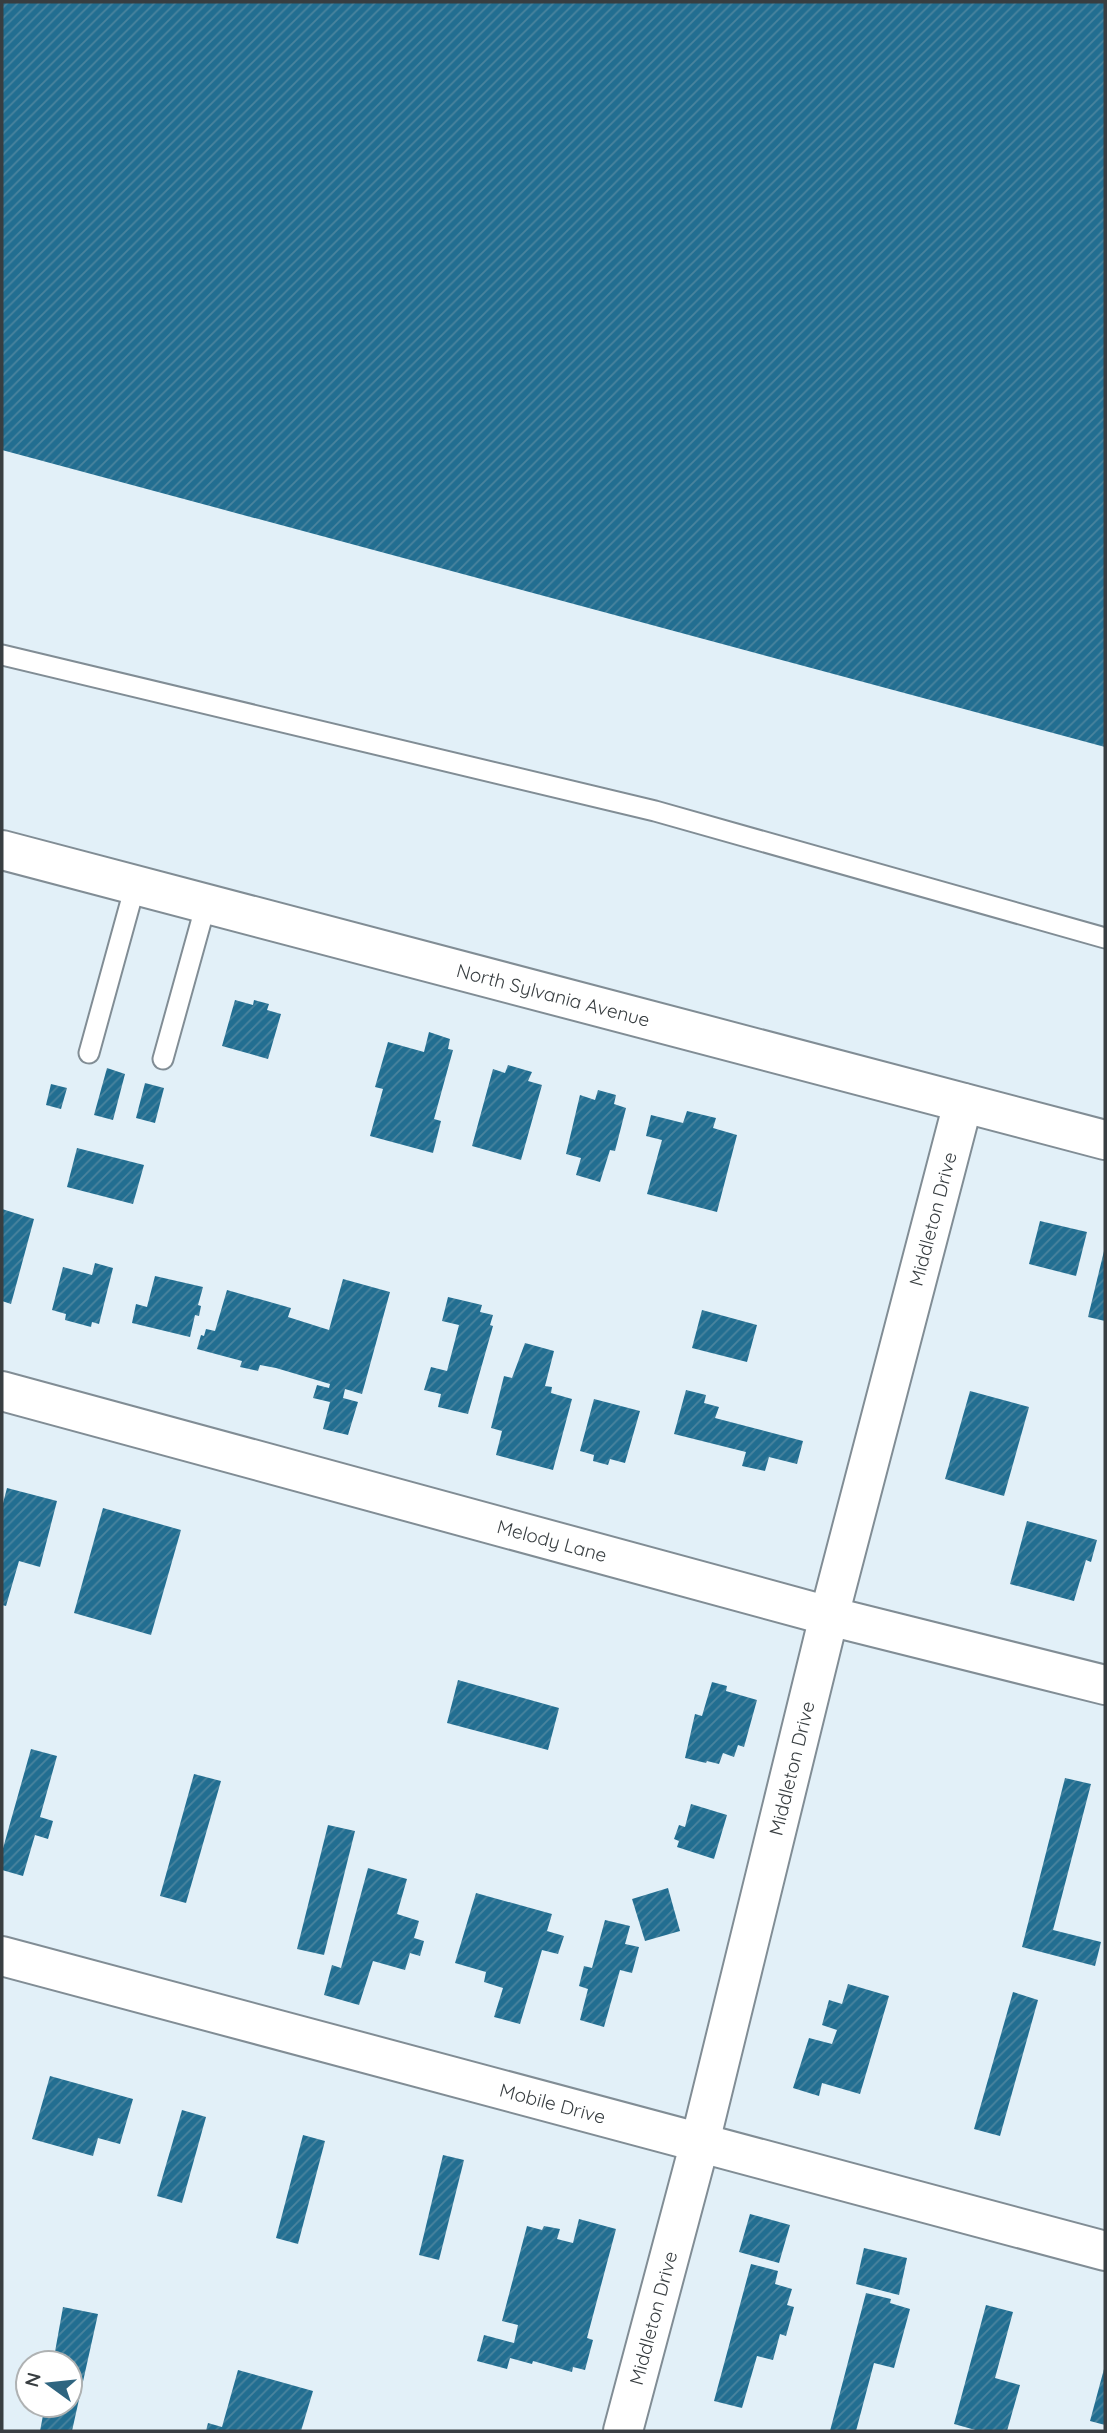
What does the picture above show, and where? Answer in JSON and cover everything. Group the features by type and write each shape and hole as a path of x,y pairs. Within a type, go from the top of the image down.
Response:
{"street":[{"name":"North Sylvania Avenue","path":"2,850 1105,1140"},
{"name":"Middleton Drive","path":"623,2431 700,2142 829,1616 962,1103"},
{"name":"Melody Lane","path":"2,1391 829,1616 1105,1685"},
{"name":"Mobile Drive","path":"2,1956 1105,2251"}],"lane":[{"path":"2,655 655,811 1105,938"},
{"path":"89,1053 135,886"},
{"path":"163,1059 206,904"}],"building":[{"path":"2,2 1105,2 1105,747 2,450"},
{"path":"235,1000 253,1005 254,1000 269,1004 267,1010 281,1014 268,1059 222,1046"},
{"path":"429,1032 450,1039 448,1049 453,1050 434,1119 441,1121 433,1153 370,1136 383,1089 375,1087 388,1042 424,1052"},
{"path":"508,1065 532,1072 528,1081 542,1085 521,1160 472,1146 493,1069 505,1073"},
{"path":"107,1068 125,1074 113,1120 94,1115"},
{"path":"145,1083 164,1088 155,1123 136,1118"},
{"path":"51,1084 67,1088 61,1109 46,1105"},
{"path":"598,1090 616,1095 614,1104 626,1108 615,1151 610,1150 600,1182 576,1175 581,1158 566,1154 580,1095 595,1100"},
{"path":"687,1111 716,1118 713,1128 737,1135 717,1212 647,1194 662,1140 646,1136 651,1115 683,1123"},
{"path":"77,1148 144,1165 133,1204 67,1187"},
{"path":"2,1209 34,1219 11,1304 2,1301"},
{"path":"1040,1221 1087,1232 1076,1276 1029,1264"},
{"path":"1105,1251 1105,1321 1088,1317"},
{"path":"95,1263 113,1268 99,1324 92,1322 91,1327 65,1320 66,1314 52,1310 63,1267 92,1275"},
{"path":"155,1276 203,1287 198,1305 201,1306 199,1316 195,1315 190,1337 132,1323 136,1304 147,1307"},
{"path":"343,1279 390,1292 362,1394 345,1389 343,1398 358,1402 348,1435 323,1429 330,1402 313,1398 317,1385 329,1388 330,1384 276,1368 260,1365 258,1371 240,1367 242,1361 197,1349 206,1329 215,1331 227,1290 291,1308 288,1317 329,1330"},
{"path":"448,1297 482,1305 480,1312 493,1315 490,1325 493,1326 468,1414 438,1407 441,1394 424,1390 431,1367 447,1371 459,1325 442,1321"},
{"path":"702,1310 757,1325 747,1362 692,1348"},
{"path":"525,1343 554,1351 545,1386 552,1387 551,1393 572,1399 553,1470 496,1455 502,1431 491,1428 504,1376 512,1378"},
{"path":"686,1390 706,1395 704,1403 719,1407 715,1418 803,1441 797,1464 769,1457 765,1471 742,1466 746,1452 674,1434"},
{"path":"970,1391 1029,1407 1004,1496 945,1479"},
{"path":"594,1399 640,1411 625,1463 610,1459 608,1465 593,1461 594,1455 580,1451"},
{"path":"7,1488 57,1501 40,1567 19,1561 6,1606 2,1605 2,1507"},
{"path":"103,1508 181,1530 151,1635 74,1613"},
{"path":"1027,1521 1097,1540 1091,1562 1086,1560 1074,1601 1010,1584"},
{"path":"458,1680 559,1708 548,1750 447,1723"},
{"path":"712,1682 727,1686 726,1691 757,1700 744,1747 738,1745 734,1757 723,1753 719,1764 685,1758 695,1714 702,1716"},
{"path":"31,1749 57,1756 40,1817 53,1821 48,1839 35,1835 23,1876 2,1870 2,1852"},
{"path":"194,1774 221,1781 186,1903 160,1896"},
{"path":"1065,1778 1091,1784 1053,1930 1101,1942 1095,1966 1022,1947"},
{"path":"691,1804 727,1815 714,1859 677,1847 679,1841 674,1839 679,1825 685,1827"},
{"path":"328,1825 355,1831 324,1955 297,1949"},
{"path":"368,1868 407,1879 397,1914 419,1921 414,1938 424,1941 420,1956 410,1953 405,1970 373,1961 359,2005 324,1995 332,1965 341,1968"},
{"path":"668,1888 680,1931 645,1941 632,1899"},
{"path":"476,1893 552,1914 547,1931 564,1936 558,1954 542,1950 520,2024 494,2017 503,1988 484,1982 486,1972 455,1963"},
{"path":"605,1920 630,1926 625,1944 639,1947 632,1973 620,1970 604,2027 580,2020 588,1989 579,1986 584,1966 592,1968"},
{"path":"848,1984 889,1996 860,2094 822,2083 819,2096 793,2088 809,2038 832,2044 837,2030 822,2025 829,2000 842,2004"},
{"path":"1013,1992 1038,2000 1000,2136 974,2129"},
{"path":"50,2076 133,2099 120,2144 98,2138 93,2156 32,2139"},
{"path":"182,2110 206,2117 182,2203 157,2196"},
{"path":"303,2135 325,2141 298,2244 276,2238"},
{"path":"443,2155 464,2160 439,2260 419,2255"},
{"path":"750,2214 790,2225 779,2263 739,2252"},
{"path":"579,2219 616,2229 587,2338 593,2340 585,2370 573,2367 572,2372 533,2361 532,2364 510,2358 507,2369 477,2361 484,2335 514,2343 518,2325 502,2321 527,2226 542,2230 544,2226 560,2229 557,2239 573,2243"},
{"path":"864,2248 907,2258 899,2295 856,2284"},
{"path":"751,2264 778,2271 775,2284 792,2289 787,2305 794,2307 786,2336 780,2334 773,2360 757,2356 742,2408 714,2401"},
{"path":"866,2293 891,2299 890,2303 910,2309 894,2368 874,2363 856,2431 830,2431"},
{"path":"986,2305 1013,2312 995,2378 1020,2385 1007,2431 979,2431 954,2424"},
{"path":"63,2307 98,2314 84,2377 84,2349 56,2349"},
{"path":"1105,2369 1105,2425 1090,2421"},
{"path":"238,2370 313,2391 301,2431 206,2431 208,2423 222,2427"},
{"path":"42,2419 75,2419 72,2431 40,2431"}]}
